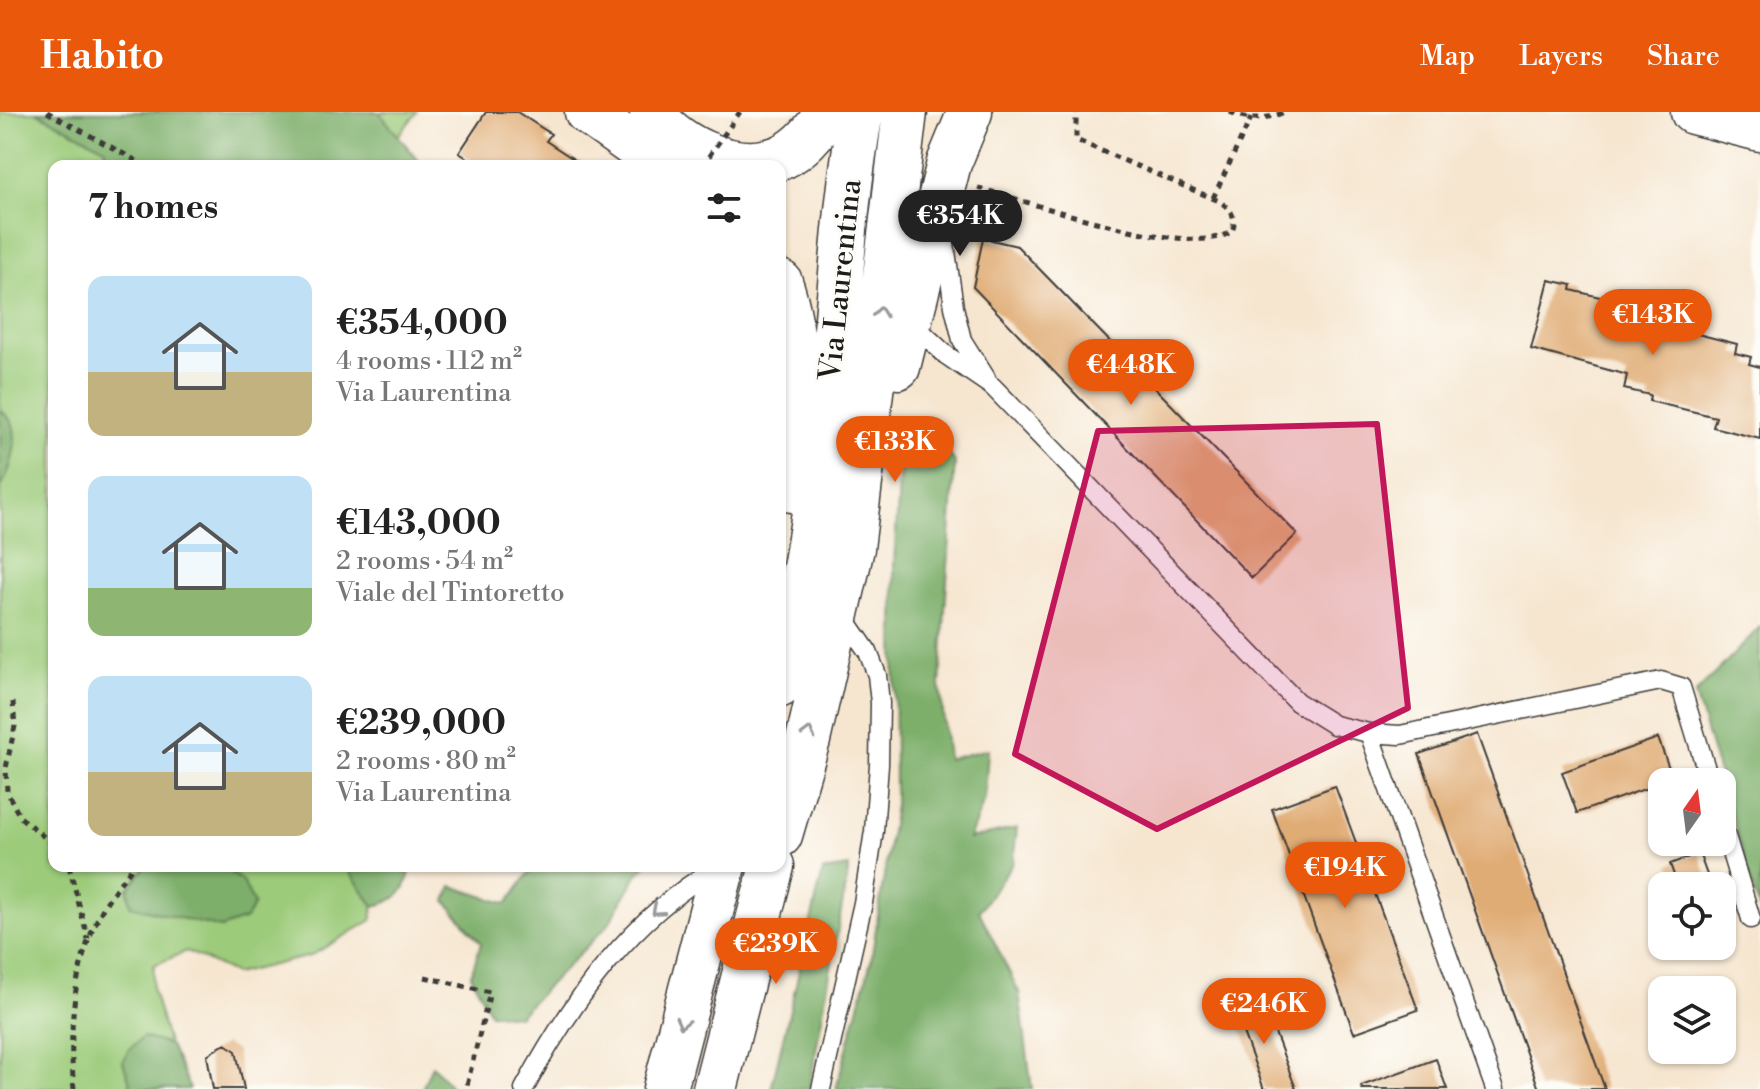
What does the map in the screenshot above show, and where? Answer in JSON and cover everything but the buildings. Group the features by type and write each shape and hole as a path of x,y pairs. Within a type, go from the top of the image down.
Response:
{"main road":[{"path":"587,112 655,160"},
{"path":"652,112 671,134 691,147 732,160"},
{"path":"762,160 791,151 827,112"},
{"name":"Via Laurentina","path":"786,660 807,561 825,431 845,228 861,112"},
{"name":"Via Laurentina","path":"786,815 808,740 852,548 905,112"},
{"path":"852,548 909,320 956,191 954,146 970,112"},
{"path":"1693,112 1760,129"},
{"path":"786,307 794,363 789,573 793,631"},
{"path":"665,1089 720,872"},
{"path":"715,1089 770,872"}],"lane":[{"path":"956,191 958,324 967,349 993,387 1297,702 1334,725 1369,733 1400,735 1661,681 1681,687 1706,768"},
{"path":"909,320 946,355 993,387"},
{"path":"821,1089 863,903 874,831 879,765 877,675 860,638 839,610"},
{"path":"1369,733 1495,1089"},
{"path":"1732,856 1751,919"},
{"path":"524,1089 571,1011 617,950 679,891 712,872"}],"path":[{"path":"47,112 135,160"},
{"path":"706,160 740,112"},
{"path":"956,191 1145,233 1207,240 1224,237 1234,227 1229,208 1213,198 1076,140 1076,112"},
{"path":"1230,112 1251,118 1274,117 1284,112"},
{"path":"1213,198 1251,118"},
{"path":"13,702 15,726 6,768 7,792 20,817 48,840"},
{"path":"71,872 88,940"},
{"path":"74,1089 71,1067 72,1015 88,940 101,911 129,872"},
{"path":"425,977 490,992 466,1089"}],"highlighted area":[{"path":"1377,424 1408,708 1157,829 1015,754 1098,431"}],"green space":[{"path":"0,112 417,112 384,154 396,160 48,160 48,872 377,872 372,920 310,956 235,974 187,951 154,965 152,987 181,1089 0,1089"},
{"path":"36,112 379,112 418,160 104,160 105,148"},
{"path":"0,410 12,423 15,441 10,466 0,489"},
{"path":"931,429 955,462 940,685 948,759 988,749 985,798 969,839 1017,828 1013,863 979,911 1019,992 1032,1089 836,1089 871,961 895,805 894,564 900,468 908,446"},
{"path":"1760,627 1760,911 1736,831 1736,768 1717,768 1695,694"},
{"path":"849,867 809,1089 771,1089 823,871"},
{"path":"141,872 230,872 242,881 254,904 246,919 221,928 130,906 128,889"},
{"path":"349,872 410,872 404,888 396,898 374,906"},
{"path":"530,872 640,872 608,925 518,1016 490,1013 471,975 481,943 446,901 452,886 507,904"},
{"path":"143,1037 170,1045 190,1089 132,1089 123,1062 129,1049"},
{"path":"432,1065 453,1089 422,1089"}]}
